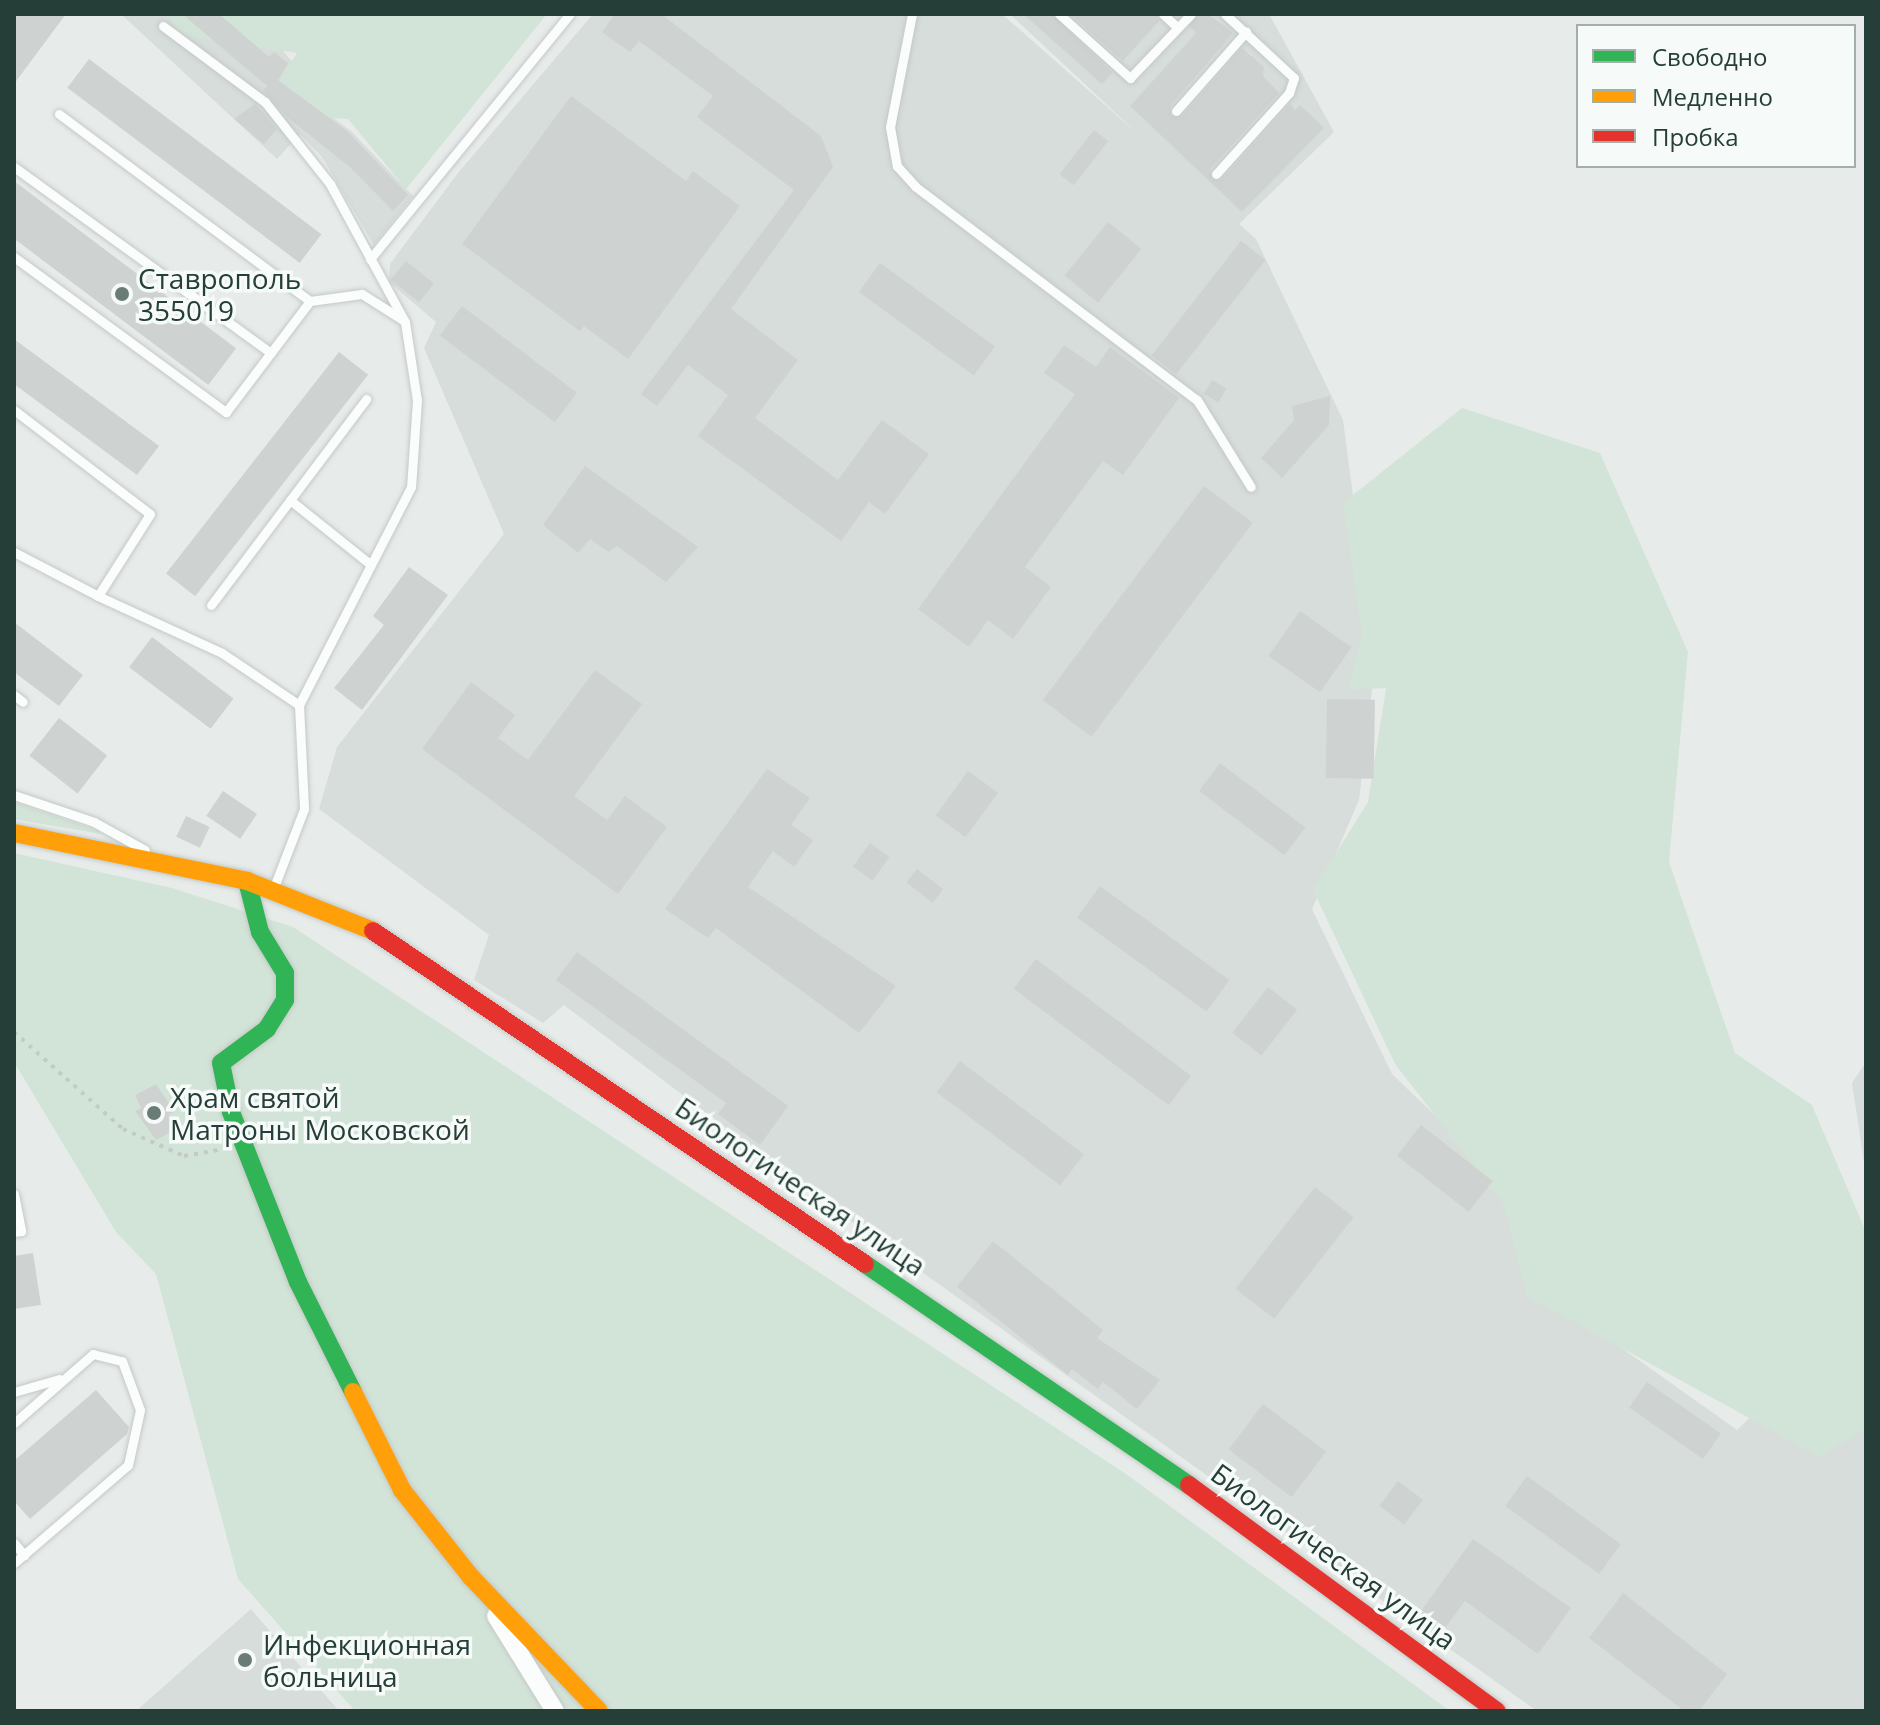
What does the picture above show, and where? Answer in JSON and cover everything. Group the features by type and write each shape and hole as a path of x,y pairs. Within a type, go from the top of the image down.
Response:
{"street":[{"name":"Биологическая улица","path":"14,833 247,881 358,921 1166,1468 1497,1711"},
{"path":"247,881 260,932 285,973 285,1000 267,1029 221,1063 243,1142 342,1379 402,1490 471,1577 599,1711"},
{"path":"471,1577 555,1711"}],"lane":[{"path":"370,259 570,14"},
{"path":"912,14 890,127 897,166 916,187 1197,400 1251,487"},
{"path":"1059,14 1130,78 1191,14"},
{"path":"1163,14 1177,27"},
{"path":"1216,174 1289,93 1294,78 1225,14"},
{"path":"163,26 265,102 301,142 405,322 417,400 411,487 299,705 304,809 273,890"},
{"path":"1176,111 1246,32"},
{"path":"59,114 310,301 362,294 405,322"},
{"path":"14,167 271,353"},
{"path":"14,257 226,412 310,301"},
{"path":"211,605 366,399"},
{"path":"14,410 150,514 98,596"},
{"path":"290,500 370,564"},
{"path":"14,552 98,596 222,653 299,705"},
{"path":"14,695 23,702"},
{"path":"14,795 94,822 172,865"},
{"path":"14,1194 21,1231 14,1232"},
{"path":"14,1423 93,1354 122,1361 140,1410 128,1465 14,1563"},
{"path":"14,1392 62,1378"},
{"path":"14,1543 24,1555"}],"path":[{"path":"14,1032 123,1129 158,1148 184,1156 204,1155 243,1142"}],"shaded area":[{"path":"121,14 230,14 273,39 295,65 285,81 352,132 413,196 374,245 322,157 300,134 277,159"},
{"path":"593,14 1002,14 1139,135 1010,14 1269,14 1334,132 1239,224 1256,239 1343,420 1375,664 1359,800 1312,909 1392,1074 1518,1195 1533,1285 1737,1430 1825,1346 1866,1234 1866,1711 1537,1711 821,1200 564,1005 543,1023 474,980 489,935 319,809 337,747 504,534 424,348 436,322 389,282 390,264 458,173"},
{"path":"1866,1062 1866,1176 1852,1083"},
{"name":"Инфекционная больница","path":"251,1609 339,1711 136,1711"}],"green space":[{"path":"168,14 547,14 406,189 348,119 284,116 273,91 297,53 180,35"},
{"path":"1462,408 1600,453 1688,652 1669,862 1735,1053 1812,1105 1866,1232 1866,1428 1820,1457 1527,1296 1503,1203 1395,1064 1313,890 1368,802 1386,688 1348,690 1362,634 1343,503"},
{"path":"14,802 99,831 101,834 14,819"},
{"path":"14,853 172,888 293,927 1126,1474 1450,1711 355,1711 238,1579 156,1274 116,1232 14,1062"}],"building":[{"path":"14,14 66,14 14,84"},
{"path":"182,14 219,14 269,57 274,52 288,63 278,80 347,131 408,195 393,211 351,168 287,117 263,91 267,86"},
{"path":"615,14 661,14 821,136 833,167 731,309 798,360 755,418 838,480 882,420 929,454 885,514 869,502 841,541 698,436 728,395 688,365 657,406 641,394 794,190 697,117 713,96 639,41 630,52 602,32"},
{"path":"1023,14 1052,14 1113,73 1102,84"},
{"path":"1070,14 1156,14 1159,21 1123,61"},
{"path":"1198,14 1208,14 1233,33 1170,106 1171,116 1182,116 1242,48 1264,67 1263,76 1279,93 1210,169 1212,180 1222,179 1290,104 1295,110 1300,105 1324,128 1242,212 1130,106 1196,33 1189,26"},
{"path":"89,59 321,234 300,263 67,88"},
{"path":"571,96 686,181 693,171 740,206 628,359 584,326 580,331 462,244"},
{"path":"255,104 277,129 264,144 234,119"},
{"path":"1094,130 1108,141 1074,185 1060,174"},
{"path":"14,181 236,348 208,385 14,239"},
{"path":"1108,222 1141,249 1098,303 1065,276"},
{"path":"1241,241 1265,260 1176,374 1152,355"},
{"path":"406,261 434,284 419,302 391,280"},
{"path":"880,263 995,346 974,376 859,292"},
{"path":"462,306 577,393 555,422 440,336"},
{"path":"14,339 159,446 137,475 14,384"},
{"path":"1064,345 1096,367 1110,347 1179,398 1123,475 1103,461 1025,567 1051,587 1013,639 988,620 969,647 918,609 1075,394 1044,373"},
{"path":"339,352 368,375 195,596 166,573"},
{"path":"1212,380 1227,389 1218,402 1204,394"},
{"path":"1330,396 1329,425 1282,478 1261,458 1294,420 1292,406"},
{"path":"585,466 698,547 666,582 617,546 609,552 590,539 578,553 543,525"},
{"path":"1204,486 1253,523 1091,737 1043,700"},
{"path":"409,567 448,595 362,710 334,688 384,625 373,616"},
{"path":"1300,611 1352,647 1320,692 1268,656"},
{"path":"14,622 83,675 59,706 14,672"},
{"path":"152,637 233,698 211,729 129,667"},
{"path":"595,670 642,704 574,796 607,820 625,796 667,827 618,894 422,749 471,682 515,715 498,738 528,760"},
{"path":"1327,699 1375,700 1374,779 1326,778"},
{"path":"59,718 107,756 78,793 29,756"},
{"path":"1220,763 1305,827 1284,855 1199,791"},
{"path":"767,769 810,798 791,825 813,840 794,867 773,851 748,887 896,986 859,1033 716,928 708,938 665,909"},
{"path":"968,771 998,793 966,837 936,815"},
{"path":"223,791 257,814 240,839 206,816"},
{"path":"186,816 210,827 200,848 176,837"},
{"path":"870,843 889,857 872,881 853,866"},
{"path":"917,869 943,889 933,903 907,882"},
{"path":"1100,886 1229,980 1207,1012 1077,918"},
{"path":"577,952 788,1106 760,1145 718,1114 726,1103 556,980"},
{"path":"1036,959 1191,1076 1169,1105 1014,989"},
{"path":"1268,987 1297,1010 1261,1055 1232,1033"},
{"path":"960,1061 1084,1154 1060,1185 937,1092"},
{"name":"Храм святой Матроны Московской","path":"156,1084 175,1112 169,1114 177,1129 156,1140 135,1111 141,1108 135,1095"},
{"path":"1421,1125 1493,1181 1469,1212 1397,1156"},
{"path":"1315,1187 1354,1217 1274,1319 1236,1289"},
{"path":"993,1241 1103,1330 1097,1338 1160,1380 1137,1409 1103,1382 1098,1389 1072,1369 1068,1375 957,1287"},
{"path":"33,1253 41,1305 14,1309 14,1256"},
{"path":"1647,1382 1721,1434 1703,1459 1629,1407"},
{"path":"96,1390 129,1427 127,1434 30,1519 14,1501 14,1461"},
{"path":"1263,1404 1326,1452 1292,1497 1229,1450"},
{"path":"1527,1476 1621,1544 1599,1574 1505,1506"},
{"path":"1398,1481 1423,1500 1404,1524 1379,1506"},
{"path":"1473,1539 1571,1608 1538,1654 1465,1601 1440,1635 1416,1618"},
{"path":"1623,1593 1727,1674 1699,1711 1684,1711 1589,1638"}],"traffic: fast":[{"path":"247,881 260,932 285,973 285,1000 267,1029 221,1063 231,1112 298,1282 353,1392"},
{"path":"865,1264 1189,1485"}],"traffic: slow":[{"path":"14,833 247,881 373,931"},
{"path":"353,1392 402,1490 471,1577 599,1711"}],"traffic: jam":[{"path":"373,931 865,1264"},
{"path":"1189,1485 1497,1711"}],"place":[{"name":"Ставрополь 355019","path":"122,294"},
{"name":"Храм святой Матроны Московской","path":"154,1113"},
{"name":"Инфекционная больница","path":"245,1660"}]}
